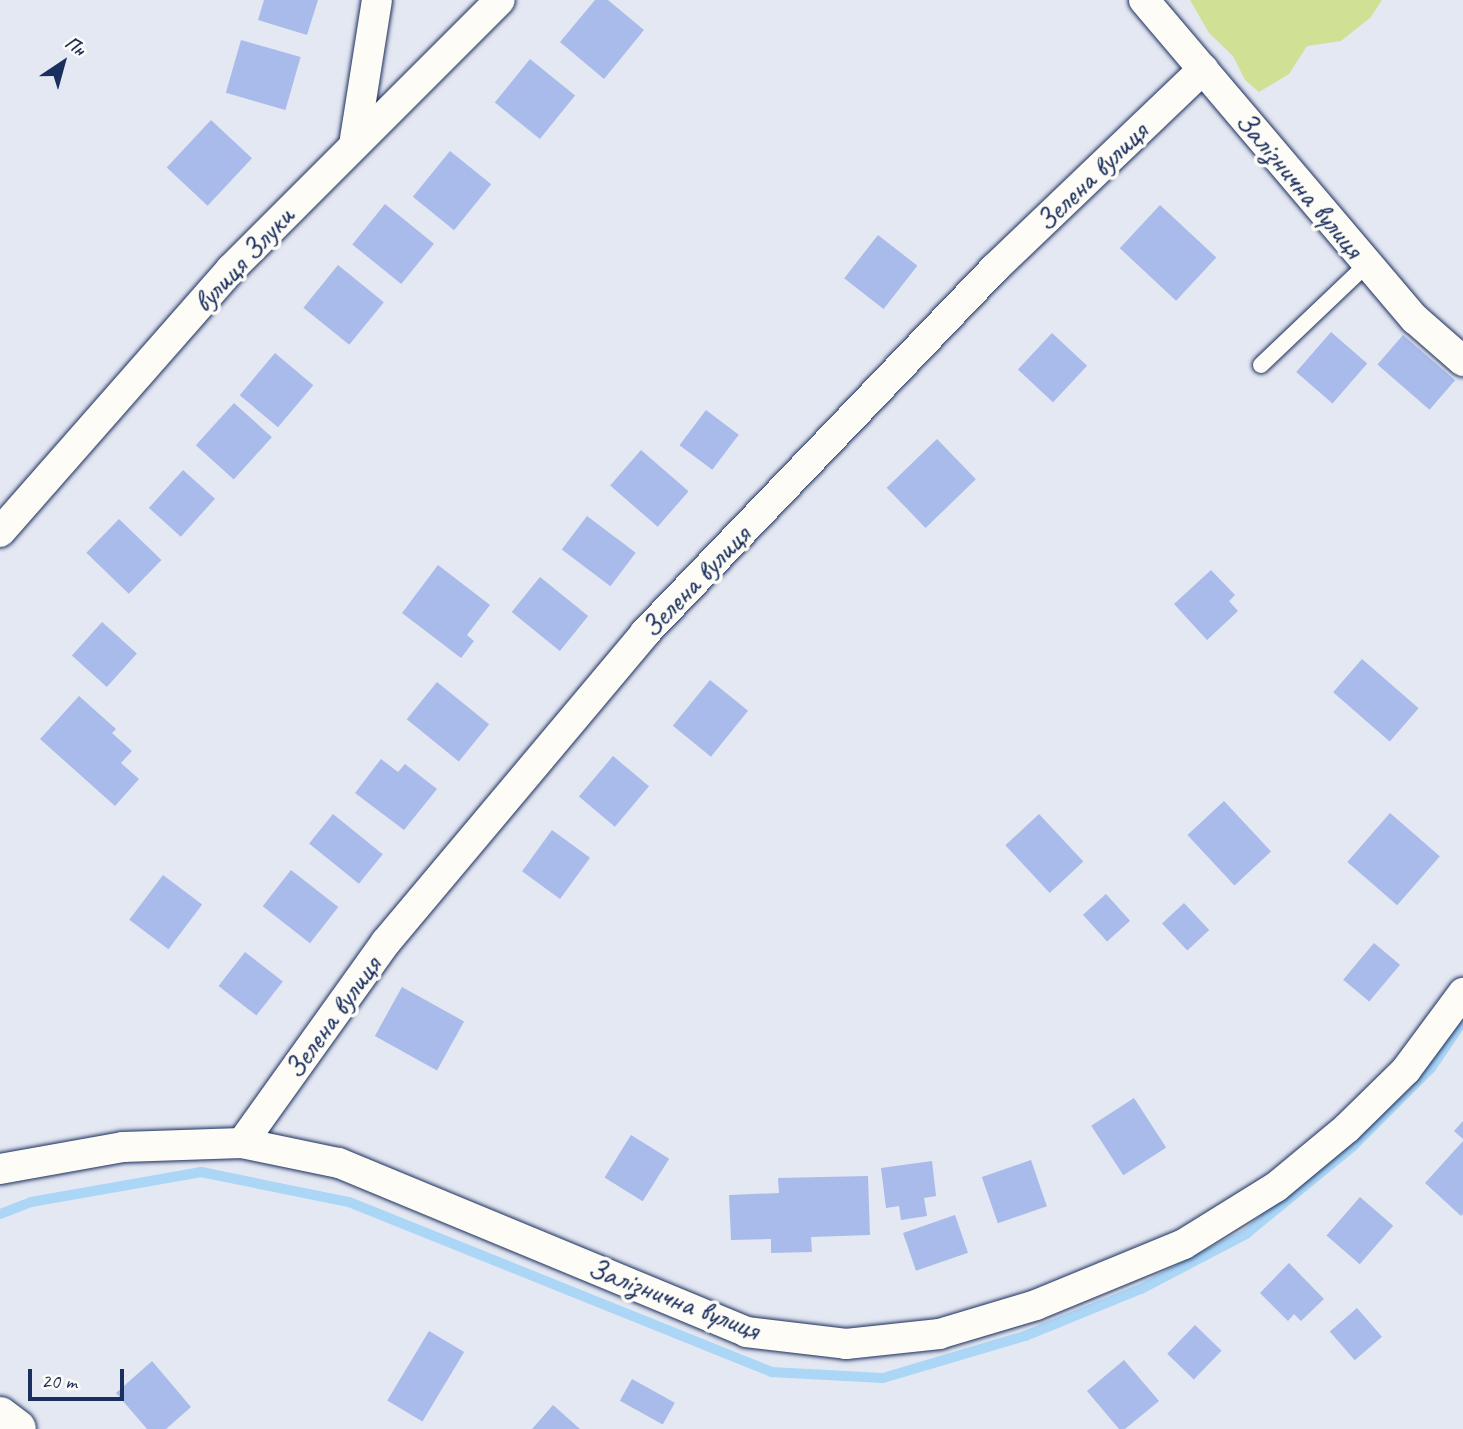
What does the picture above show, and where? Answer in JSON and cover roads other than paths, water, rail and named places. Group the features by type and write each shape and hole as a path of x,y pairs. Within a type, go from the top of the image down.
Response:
{"main road":[{"path":"0,1416 16,1429"}],"street":[{"path":"354,145 377,0"},
{"name":"вулиця Злуки","path":"0,532 231,269 500,0"},
{"name":"Залізнична вулиця","path":"1144,0 1415,319 1463,361"},
{"name":"Зелена вулиця","path":"242,1143 386,942 645,633 995,268 1203,69"},
{"name":"Залізнична вулиця","path":"0,1169 123,1147 242,1143 339,1163 746,1332 846,1344 939,1334 1037,1305 1184,1244 1276,1187 1347,1128 1406,1070 1463,993"}],"lane":[{"path":"1261,365 1368,263"}],"waterway":[{"path":"0,1214 31,1202 201,1172 349,1202 771,1372 883,1378 1025,1336 1141,1289 1246,1234 1352,1147 1431,1068 1463,1021"}]}
